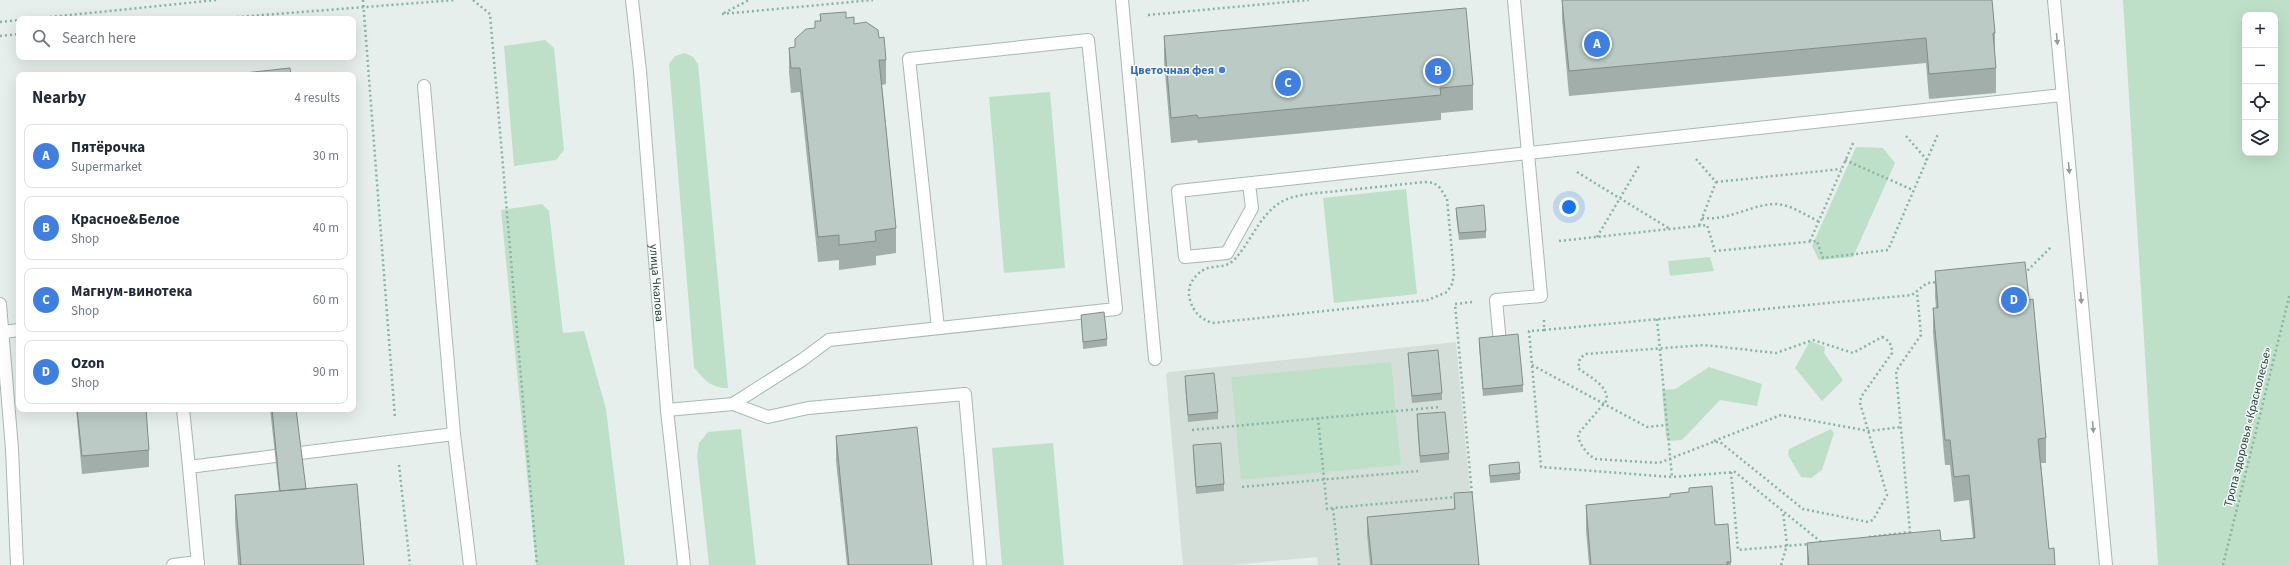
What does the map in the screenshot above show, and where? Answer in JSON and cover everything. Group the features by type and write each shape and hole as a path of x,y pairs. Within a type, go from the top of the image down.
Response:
{"street":[{"name":"улица Чкалова","path":"632,0 640,71 667,410 684,565"},
{"path":"1122,0 1155,359"},
{"path":"1500,343 1496,300 1541,296 1514,0"},
{"path":"2054,0 2106,565"},
{"path":"733,404 802,360 829,340 1116,309 1088,40 910,59 938,328"},
{"path":"424,86 454,434 470,565"},
{"path":"1249,184 1252,208 1227,253 1185,257 1178,191 2062,95"},
{"path":"0,304 4,332 12,449 17,565"},
{"path":"4,332 16,330"},
{"path":"667,410 733,404 768,417 808,408 965,394 980,565"},
{"path":"173,565 198,564 183,412"},
{"path":"300,453 454,434"},
{"path":"189,467 275,456"}],"path":[{"path":"60,16 217,0"},
{"path":"363,0 396,441 410,565"},
{"path":"250,16 455,0"},
{"path":"473,0 490,14 537,565"},
{"path":"749,0 722,14 873,0"},
{"path":"1124,18 1309,0"},
{"path":"0,22 16,20"},
{"path":"0,36 16,34"},
{"path":"1536,244 1707,225 1715,251 1810,241 1817,241 1823,258 1888,250 1950,108"},
{"path":"1810,241 1864,117"},
{"path":"1677,137 1716,182"},
{"path":"1596,237 1654,139"},
{"path":"1543,152 1670,229"},
{"path":"1845,160 1913,190"},
{"path":"1716,182 1841,169"},
{"path":"1425,182 1434,183 1440,188 1447,200 1454,274 1450,288 1442,295 1428,300 1212,323 1200,318 1192,309 1189,298 1190,285 1196,275 1206,268 1223,266 1234,261 1268,213 1280,202 1301,195 1425,182"},
{"path":"1699,226 1716,182"},
{"path":"1702,218 1714,219 1731,216 1760,207 1776,204 1791,208 1818,221"},
{"path":"2016,275 2024,274 2074,222"},
{"path":"1820,543 1735,472 1672,476 1542,467 1529,331 1912,295 1927,283 1942,282"},
{"path":"1865,537 1910,532 1896,371 1921,335 1917,291"},
{"name":"Тропа здоровья «Краснолесье»","path":"2223,565 2290,293"},
{"path":"1541,296 1544,330"},
{"path":"1464,496 1472,495 1455,304 1496,300"},
{"path":"1657,319 1672,476"},
{"path":"1713,442 1720,442 1803,509 1868,522 1873,520 1888,495 1869,431 1860,403 1861,397 1892,353 1892,348 1887,340 1882,337 1853,353 1813,340 1776,353 1704,345 1586,354 1580,358 1578,368 1604,387 1607,393 1606,404 1578,434 1578,438 1591,457 1653,463 1713,442 1781,415 1869,431 1901,427"},
{"path":"1532,365 1647,427 1667,425"},
{"path":"1192,430 1440,407"},
{"path":"1318,418 1327,509 1457,496"},
{"path":"1242,487 1418,471"},
{"path":"1731,472 1738,550 1828,542"},
{"path":"1333,508 1339,565"},
{"path":"1781,565 1787,546 1783,512"}],"shaded area":[{"path":"1456,342 1477,565 1318,565 1317,557 1231,565 1183,565 1166,374 1169,372"}],"green space":[{"path":"2123,0 2290,0 2290,565 2158,565"},
{"path":"545,40 554,48 564,150 556,160 514,166 504,46"},
{"path":"685,53 693,57 698,64 728,388 712,385 701,376 694,367 669,64 675,56"},
{"path":"1050,92 1065,268 1004,273 989,97"},
{"path":"1856,147 1883,148 1895,163 1853,257 1819,260 1812,246"},
{"path":"1406,189 1417,294 1334,303 1323,198"},
{"path":"542,204 549,211 563,333 584,331 606,409 625,565 536,565 501,210"},
{"path":"1710,257 1714,271 1670,276 1668,261"},
{"path":"1810,341 1825,347 1824,353 1843,380 1822,401 1795,368"},
{"path":"1391,362 1401,465 1241,480 1231,377"},
{"path":"1709,367 1762,384 1757,406 1720,400 1682,440 1669,441 1666,437 1662,390 1675,389"},
{"path":"741,429 756,565 709,565 697,456 699,443 708,432"},
{"path":"1831,429 1834,433 1822,470 1811,478 1801,477 1788,455 1789,449"},
{"path":"1053,443 1064,565 1002,565 992,448"}],"building":[{"path":"1562,0 1992,0 1996,68 1929,74 1926,38 1569,71"},
{"path":"1466,8 1473,85 1440,88 1441,95 1198,118 1197,115 1171,118 1164,36"},
{"path":"846,12 846,18 854,17 854,24 866,22 878,30 879,38 884,37 886,60 879,60 896,228 875,231 876,241 839,245 839,235 818,237 800,68 791,68 789,48 795,47 795,39 806,29 815,28 815,21 821,21 820,14"},
{"path":"290,68 291,72 253,72"},
{"path":"1484,205 1486,231 1459,233 1456,208"},
{"path":"2025,262 2029,300 2033,299 2046,438 2038,439 2049,549 2054,548 2055,565 1809,565 1807,543 1940,530 1941,541 1975,538 1969,475 1954,477 1950,440 1945,440 1933,308 1938,308 1935,271"},
{"path":"1104,312 1107,339 1083,342 1081,315"},
{"path":"1518,334 1523,385 1483,389 1479,338"},
{"path":"1438,350 1442,393 1412,396 1408,353"},
{"path":"1214,373 1218,412 1188,415 1185,376"},
{"path":"77,412 146,412 149,450 82,456"},
{"path":"272,412 296,412 306,489 280,491"},
{"path":"1445,412 1449,453 1420,456 1417,414"},
{"path":"917,427 932,565 849,565 836,436"},
{"path":"1221,443 1224,484 1196,487 1193,445"},
{"path":"1519,462 1520,473 1490,476 1489,465"},
{"path":"357,484 364,565 241,565 235,495"},
{"path":"1712,486 1715,525 1728,524 1731,562 1727,562 1727,565 1591,565 1586,505 1670,497 1670,494 1689,492 1689,488"},
{"path":"1472,492 1479,565 1372,565 1367,517 1455,509 1454,493"}],"place":[{"name":"Пятёрочка","path":"1597,44"},
{"name":"Цветочная фея","path":"1222,70"},
{"name":"Красное&Белое","path":"1438,71"},
{"name":"Магнум-винотека","path":"1288,83"},
{"name":"Ozon","path":"2014,300"}]}
